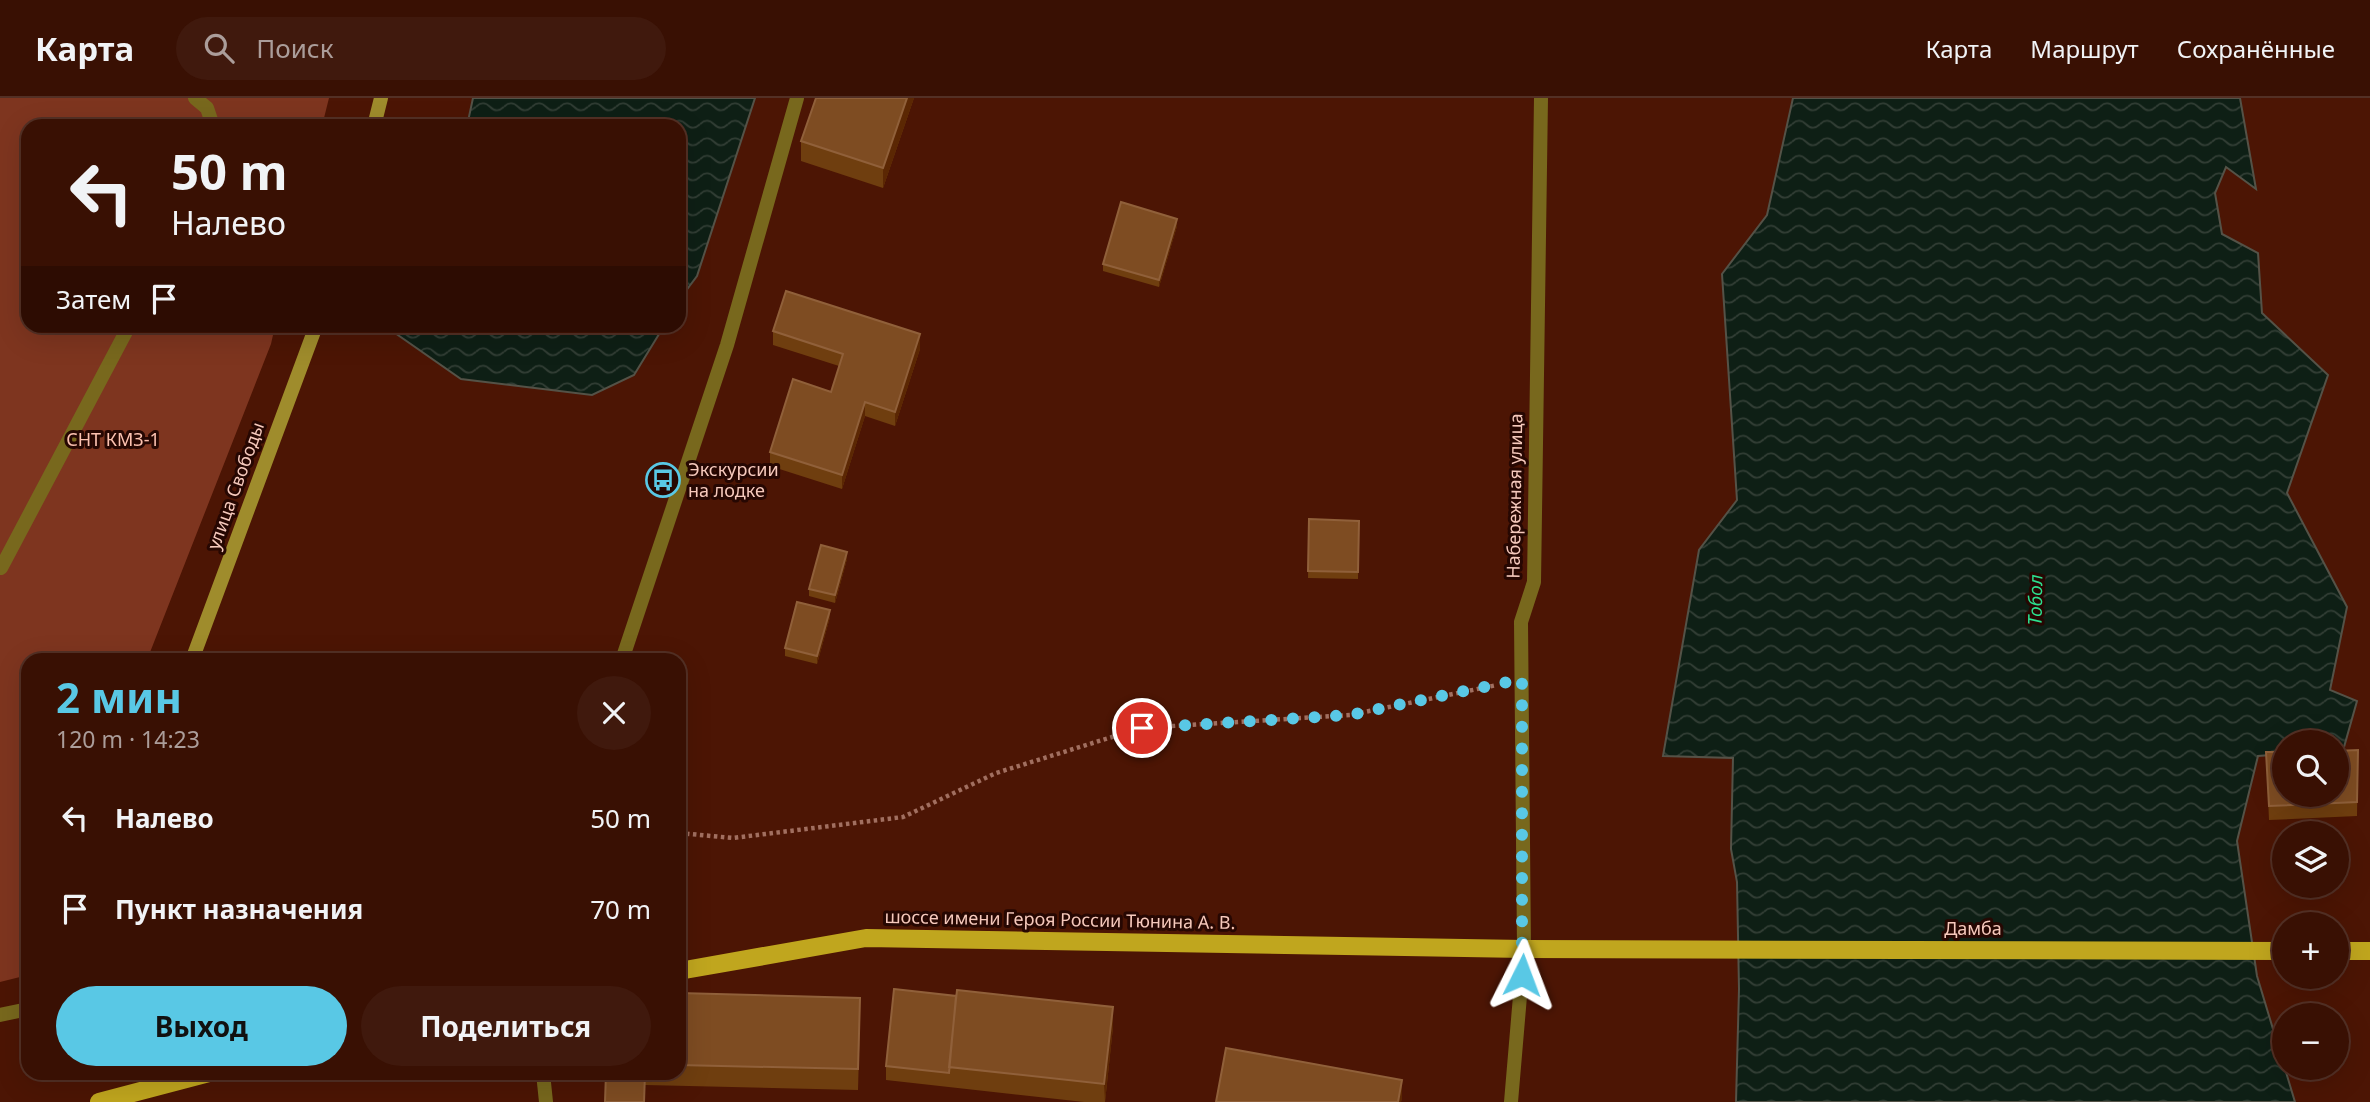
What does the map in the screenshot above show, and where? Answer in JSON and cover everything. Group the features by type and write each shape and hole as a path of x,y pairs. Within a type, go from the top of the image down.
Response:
{"main road":[{"name":"шоссе имени Героя России Тюнина А. В.","path":"686,970 866,938 1443,946 1524,950"},
{"name":"Дамба","path":"1524,950 2272,951"},
{"path":"2349,951 2370,951"},
{"path":"99,1102 159,1080"}],"street":[{"path":"195,98 207,108 211,119"},
{"path":"376,119 381,98"},
{"path":"624,653 727,345 797,98"},
{"name":"Набережная улица","path":"1511,1102 1524,950 1521,622 1534,582 1542,98"},
{"path":"1,568 125,333"},
{"name":"улица Свободы","path":"195,653 313,333"},
{"path":"0,1016 21,1011"},
{"path":"544,1080 546,1102"}],"path":[{"path":"686,834 733,838 903,817 996,772 1142,728 1350,715 1522,679"}],"green space":[{"name":"СНТ КМЗ-1","path":"0,98 329,98 324,119 21,119 21,333 273,333 150,653 21,653 21,977 0,982"}],"water":[{"path":"473,98 755,98 697,276 686,291 686,119 468,119"},
{"name":"Тобол","path":"1793,98 2240,98 2256,189 2226,167 2215,193 2222,234 2258,253 2262,313 2328,375 2287,493 2347,607 2330,690 2357,701 2349,730 2272,730 2272,755 2258,756 2237,841 2257,976 2272,1026 2272,1080 2288,1080 2295,1102 1736,1102 1739,989 1737,882 1731,849 1733,758 1663,756 1699,550 1737,500 1722,274 1767,215"},
{"path":"395,333 660,333 634,375 592,395 461,379"}],"building":[{"path":"816,98 907,98 883,168 801,141"},
{"path":"1121,202 1177,219 1159,280 1103,264"},
{"path":"786,291 920,334 895,412 865,402 842,475 770,452 793,379 831,392 843,354 773,331"},
{"path":"1309,519 1359,521 1358,572 1308,571"},
{"path":"821,545 847,552 835,595 809,589"},
{"path":"797,602 830,610 817,656 785,648"},
{"path":"2349,750 2358,750 2357,802 2349,802"},
{"path":"2266,752 2272,752 2272,806 2269,806"},
{"path":"894,989 956,996 949,1073 886,1066"},
{"path":"957,990 1113,1007 1104,1084 949,1067"},
{"path":"686,993 860,998 858,1069 686,1065"},
{"path":"1226,1048 1402,1080 1398,1102 1216,1102"},
{"path":"606,1080 645,1080 644,1102 605,1102"}],"place":[{"name":"Экскурсии на лодке","path":"663,480"}],"route":[{"path":"1142,728 1350,715 1522,679 1522,975"}]}
